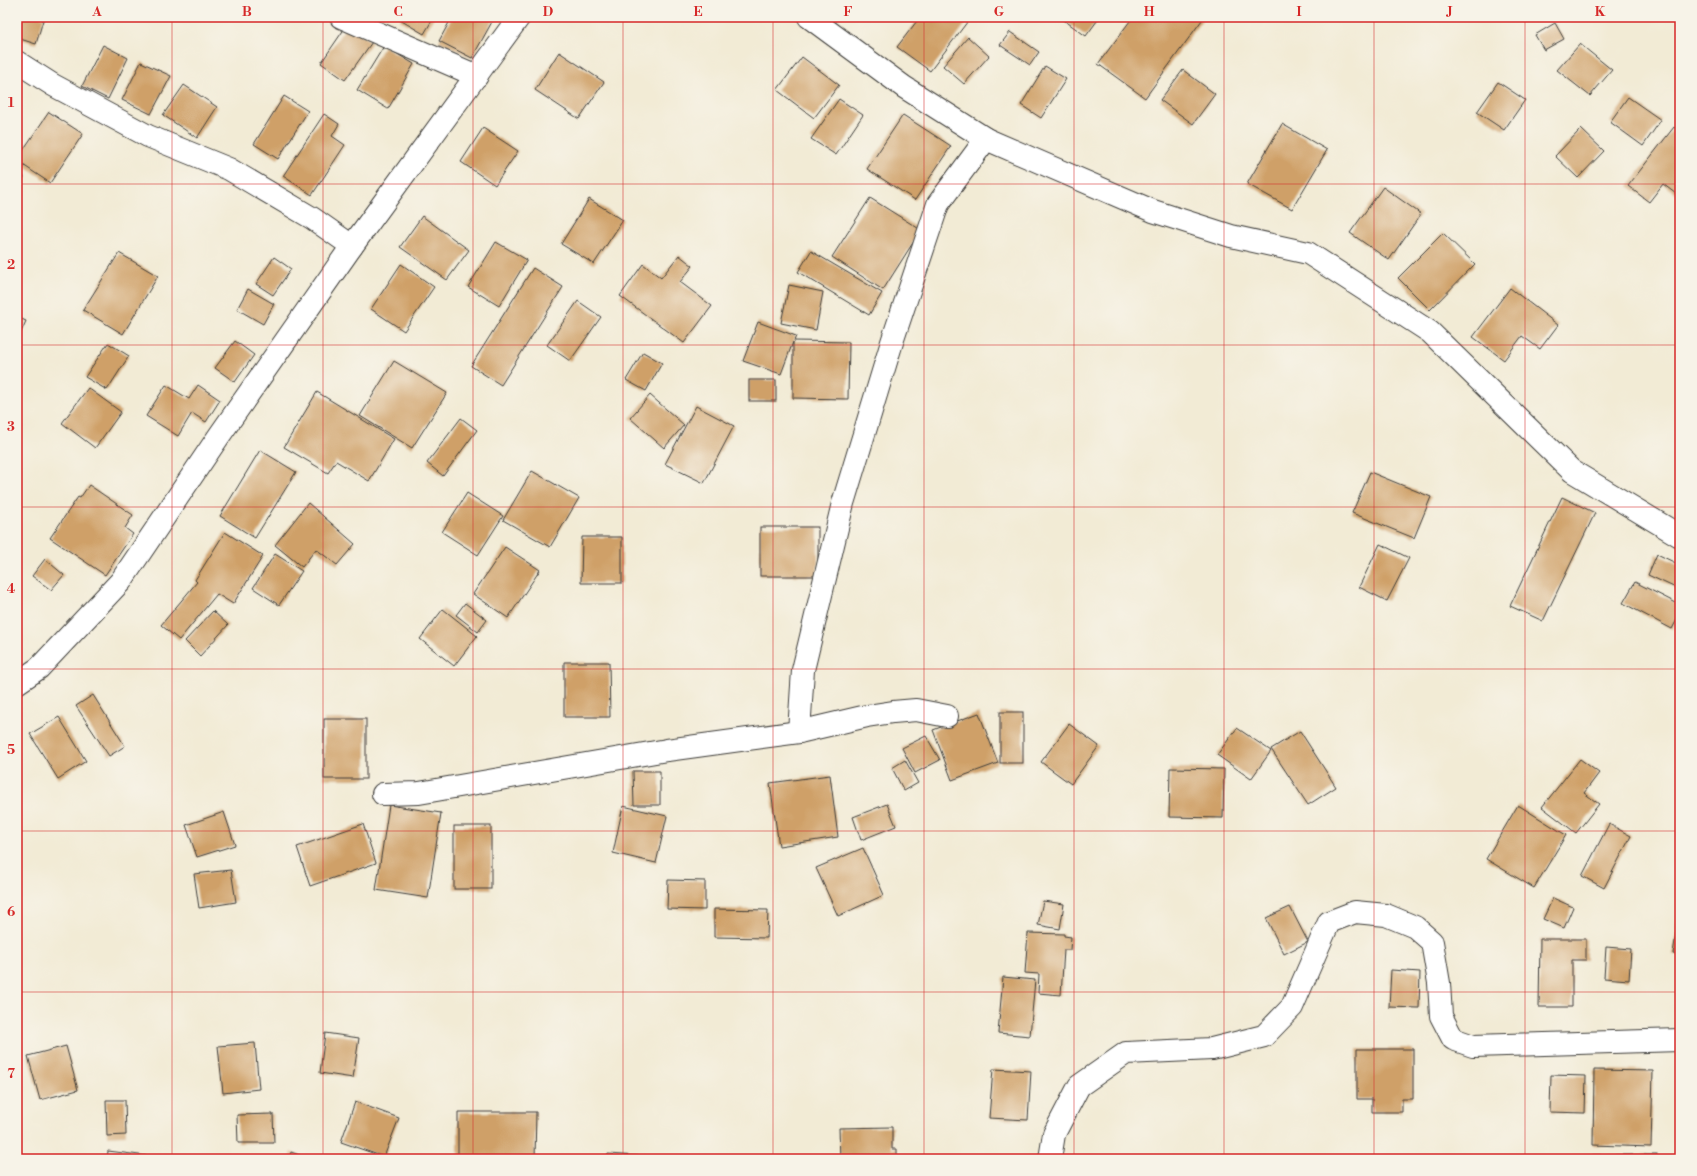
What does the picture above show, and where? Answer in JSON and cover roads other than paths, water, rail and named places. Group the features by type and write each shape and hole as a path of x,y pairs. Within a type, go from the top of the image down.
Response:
{"street":[{"path":"341,17 477,76"},
{"path":"17,683 38,668 121,581 224,429 352,246 519,17"},
{"path":"809,17 904,87 986,139 1153,211 1231,236 1308,253 1430,332 1572,471 1680,536"},
{"path":"17,62 53,86 148,136 229,169 312,218 352,246"},
{"path":"799,732 803,670 843,503 892,342 938,204 986,139"},
{"path":"383,794 419,793 667,750 799,732 867,716 893,712 916,710 947,716"},
{"path":"1050,1159 1054,1134 1079,1086 1126,1053 1212,1049 1264,1036 1292,1007 1329,922 1355,912 1386,915 1415,927 1432,942 1439,983 1441,1016 1453,1039 1473,1046 1680,1040"}]}
